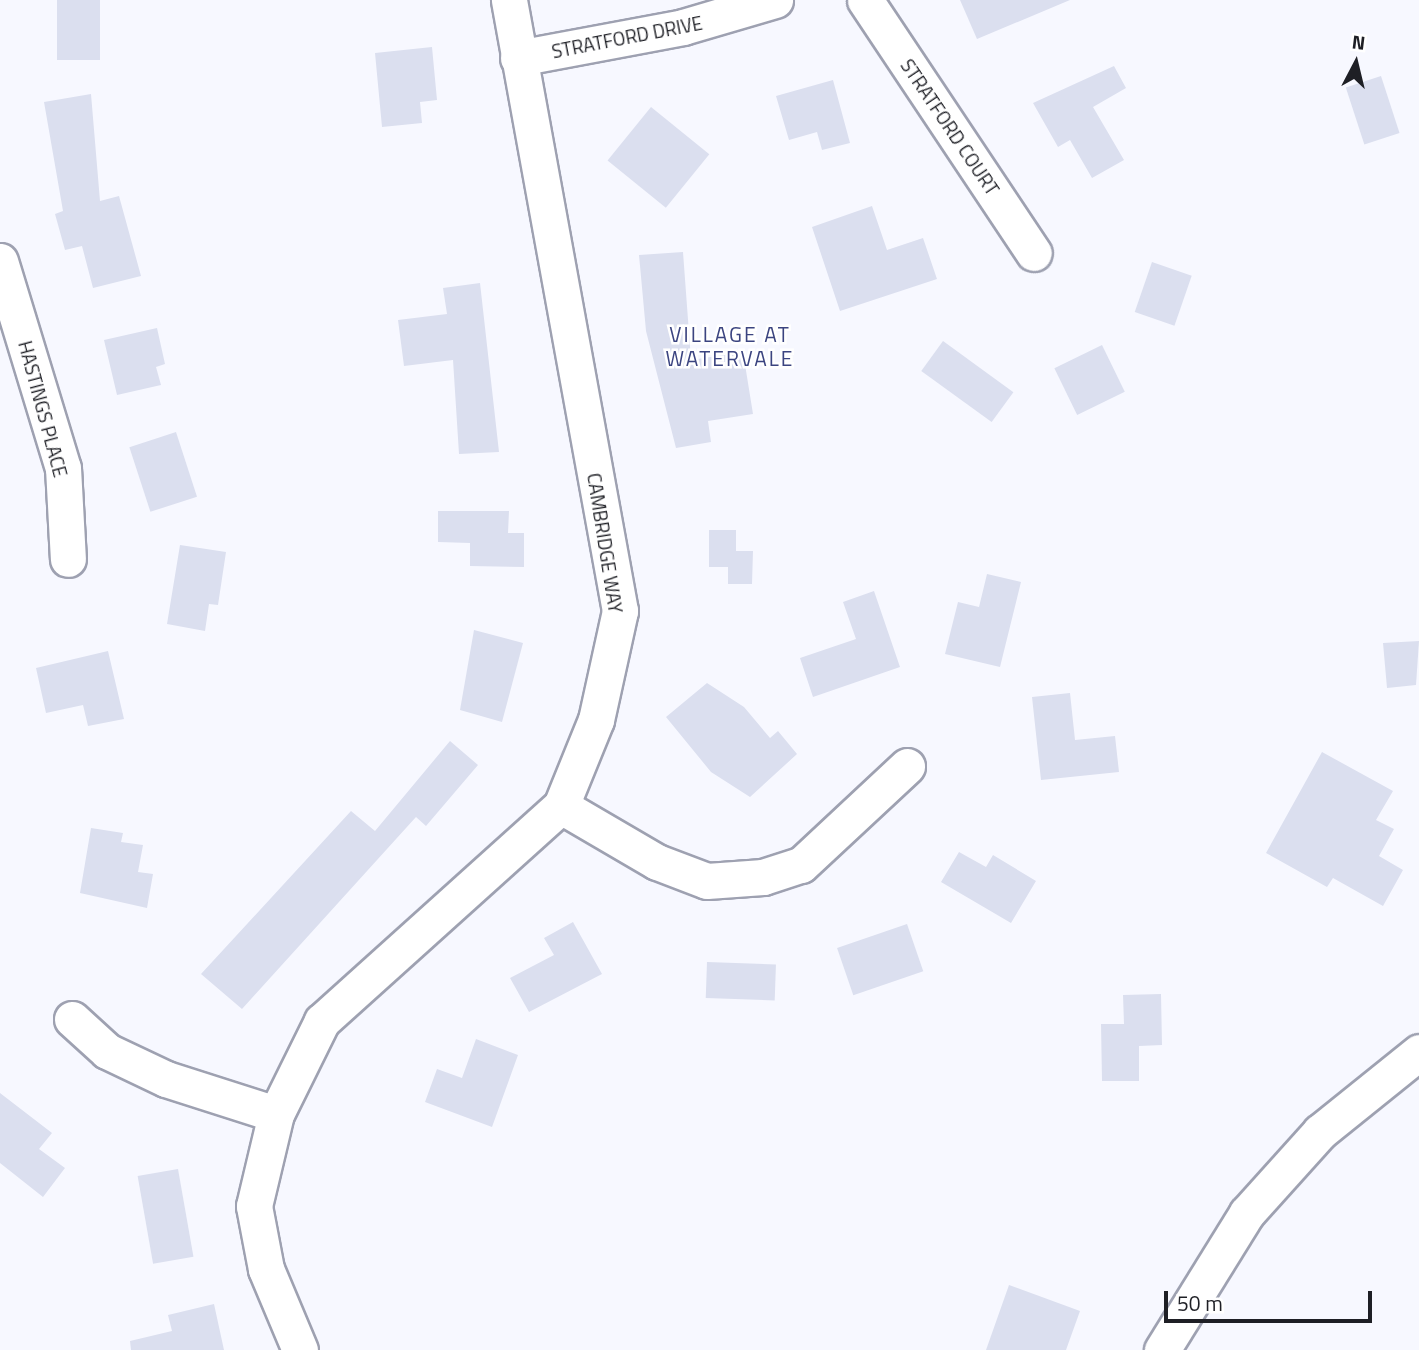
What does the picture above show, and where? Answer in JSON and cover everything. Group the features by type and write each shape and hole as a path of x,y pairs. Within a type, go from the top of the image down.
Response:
{"street":[{"name":"CAMBRIDGE WAY","path":"276,1114 322,1020 561,806 596,720 620,611 509,0"},
{"name":"STRATFORD DRIVE","path":"518,58 683,27 775,0"},
{"name":"STRATFORD COURT","path":"865,0 1034,253"},
{"name":"HASTINGS PLACE","path":"0,261 63,468 68,559"},
{"path":"561,806 657,862 707,881 763,877 801,865 906,766"},
{"path":"72,1019 107,1051 166,1079 276,1114 254,1206 266,1269 300,1350"},
{"path":"1162,1350 1247,1213 1320,1132 1419,1052"}],"building":[{"path":"57,0 100,0 100,60 57,60"},
{"path":"960,0 1070,0 977,39"},
{"path":"432,47 437,100 420,102 422,123 382,127 375,53"},
{"path":"1114,66 1126,88 1093,107 1124,160 1092,178 1070,140 1058,147 1033,103"},
{"path":"1381,76 1400,133 1364,144 1346,87"},
{"path":"833,80 850,143 822,150 817,132 789,140 776,96"},
{"path":"91,94 100,201 119,196 141,276 93,288 82,246 65,250 55,214 63,211 44,102"},
{"path":"651,107 709,154 666,208 608,161"},
{"path":"872,206 887,250 923,238 937,279 840,311 812,227"},
{"path":"683,252 691,360 743,352 753,414 708,421 711,442 676,448 646,331 639,255"},
{"path":"1152,262 1192,276 1174,326 1135,312"},
{"path":"480,283 499,452 459,454 453,360 404,366 398,320 447,314 443,288"},
{"path":"157,328 165,364 156,367 161,385 117,395 104,340"},
{"path":"943,341 1013,392 992,422 921,371"},
{"path":"1102,345 1125,392 1077,415 1054,368"},
{"path":"176,432 197,497 150,512 129,447"},
{"path":"438,511 509,511 508,533 524,533 524,567 470,566 470,543 438,542"},
{"path":"709,530 736,530 736,551 753,551 752,584 728,584 728,567 709,567"},
{"path":"180,545 226,552 218,605 209,604 205,631 167,624"},
{"path":"987,574 1021,582 1000,667 945,654 958,602 979,607"},
{"path":"874,591 900,667 813,697 800,658 856,639 843,602"},
{"path":"474,630 523,643 502,722 460,710"},
{"path":"1419,641 1416,685 1387,688 1383,643"},
{"path":"108,651 124,719 88,726 83,705 46,713 36,668"},
{"path":"707,683 744,707 770,738 778,731 797,754 750,797 711,772 666,717"},
{"path":"1070,693 1075,740 1115,736 1119,772 1041,780 1032,697"},
{"path":"450,741 478,765 426,826 416,817 242,1009 201,974 351,811 375,831"},
{"path":"1322,752 1393,791 1376,820 1394,829 1379,856 1403,870 1383,906 1333,878 1327,887 1266,853"},
{"path":"91,828 123,833 121,842 143,845 138,872 153,874 147,908 80,893"},
{"path":"959,852 986,867 993,855 1036,881 1011,923 941,882"},
{"path":"573,922 602,974 529,1012 510,978 554,955 544,938"},
{"path":"907,924 923,971 853,995 837,948"},
{"path":"707,962 776,964 775,1000 706,998"},
{"path":"1161,994 1162,1045 1139,1046 1139,1081 1102,1081 1101,1024 1124,1024 1123,995"},
{"path":"476,1039 518,1055 492,1127 425,1102 437,1069 462,1078"},
{"path":"0,1093 52,1133 39,1149 65,1168 43,1197 0,1163"},
{"path":"178,1169 193,1257 153,1264 138,1176"},
{"path":"1009,1285 1080,1311 1066,1350 986,1350"},
{"path":"214,1304 224,1350 131,1350 130,1341 172,1331 168,1315"}],"district":[{"name":"VILLAGE AT WATERVALE","path":"730,346"}]}
